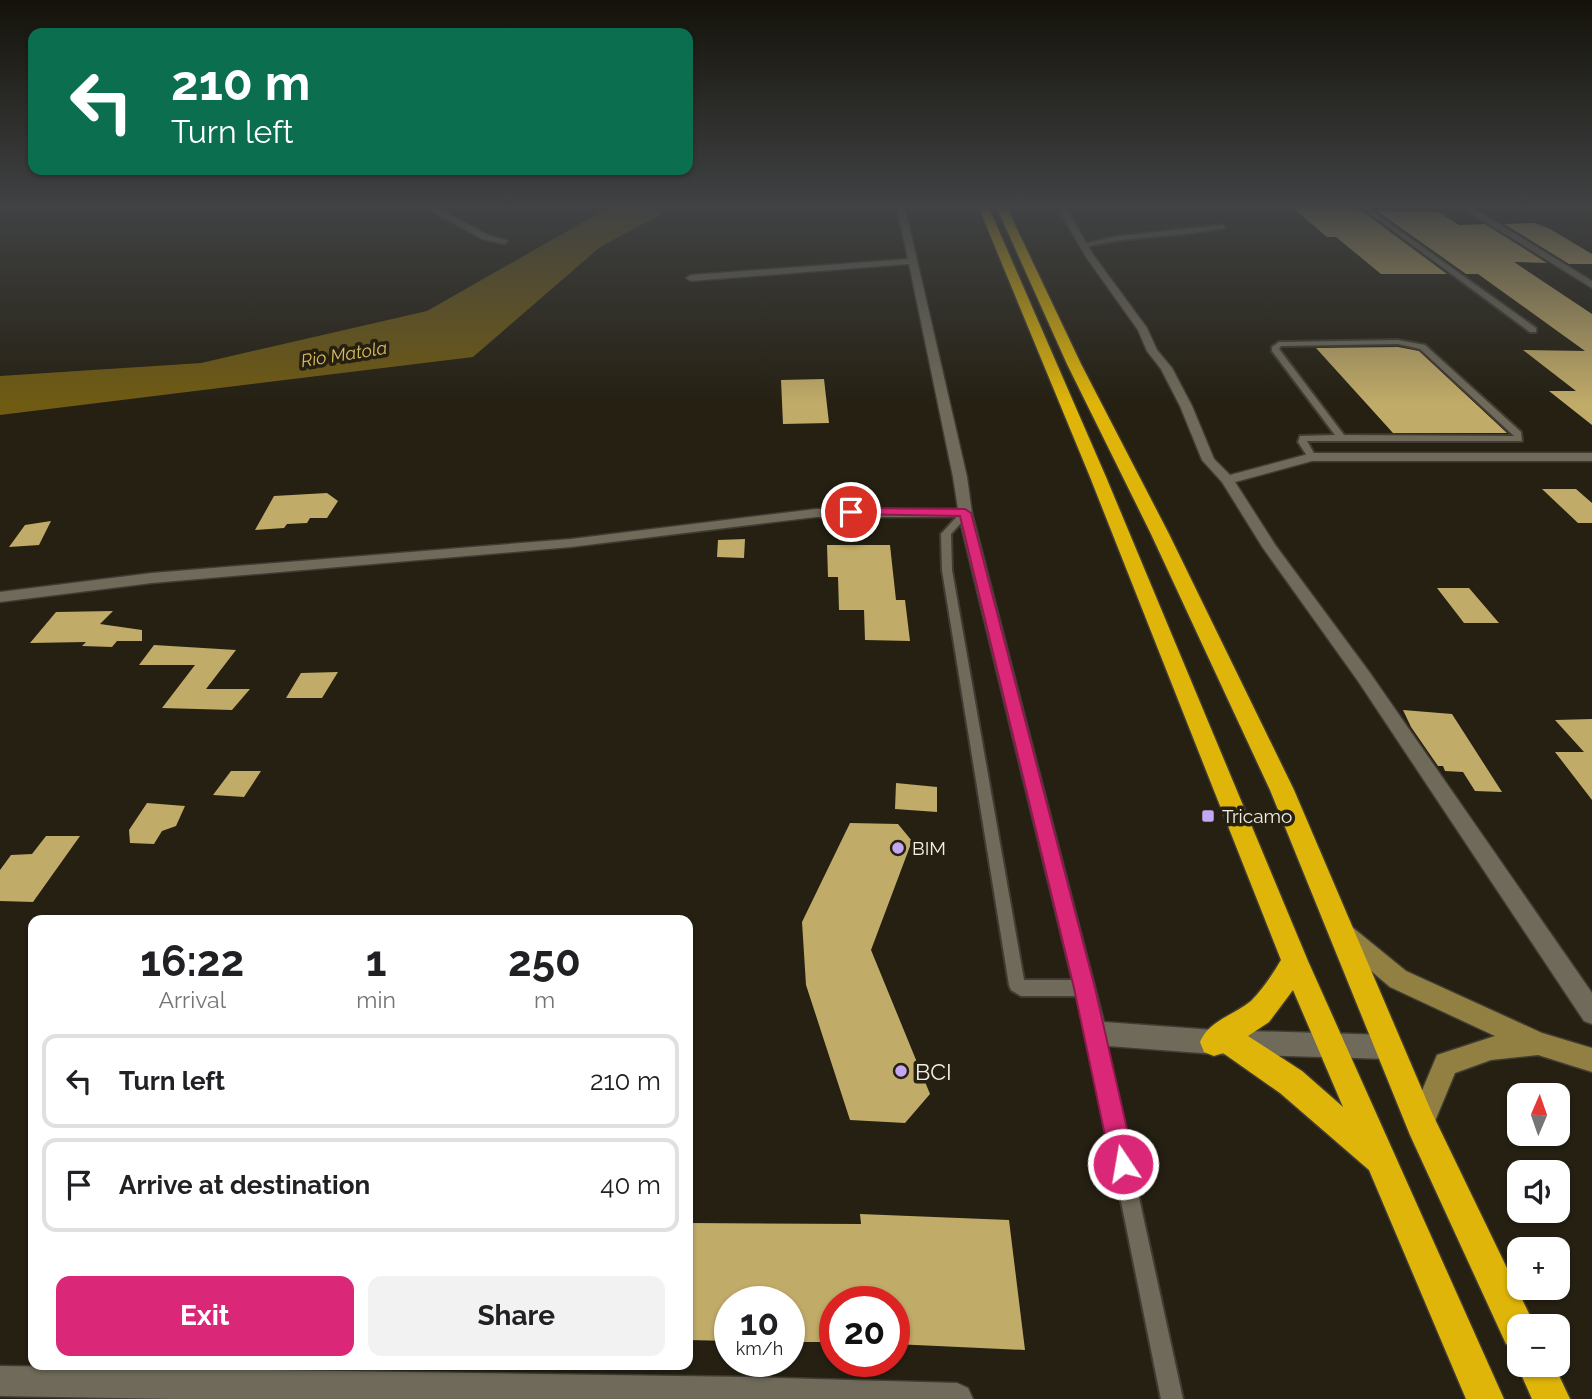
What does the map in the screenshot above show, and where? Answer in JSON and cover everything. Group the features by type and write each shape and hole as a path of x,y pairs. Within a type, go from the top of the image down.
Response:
{"highway":[{"path":"1011,273 1295,962 1485,1399"},
{"path":"1032,273 1276,777 1421,1124 1511,1314"},
{"path":"1295,962 1266,1004 1223,1042 1292,1082 1382,1163"},
{"path":"1541,1377 1551,1399"}],"street":[{"path":"691,278 753,273"},
{"path":"917,273 960,477 965,513 1095,1033 1223,1042 1389,1047"},
{"path":"1102,273 1143,330 1152,351 1166,368 1186,405 1208,460 1227,480 1270,548 1364,677 1592,1013"},
{"path":"1572,273 1592,285"},
{"path":"1575,275 1592,275"},
{"path":"1227,480 1312,457 1592,457"},
{"path":"0,597 152,578 571,543 816,513 965,513"},
{"path":"1341,932 1398,979 1540,1044 1592,1060"},
{"path":"1421,1124 1446,1064 1491,1048 1540,1044"},
{"path":"0,1381 746,1392 957,1399"}],"lane":[{"path":"1454,273 1533,330"},
{"path":"1312,457 1302,442 1303,438 1519,439 1518,434 1422,347 1398,342 1279,344 1275,349 1341,438"},
{"path":"965,513 946,534 947,570 1017,985 1021,988 1084,988"},
{"path":"1095,1033 1172,1399"}],"water":[{"name":"Rio Matola","path":"493,273 570,273 473,357 0,415 0,376 201,363 427,311"}],"building":[{"path":"1380,273 1447,274 1381,274"},
{"path":"1531,273 1592,314 1592,425 1549,391 1576,391 1523,350 1585,351 1478,274 1466,274"},
{"path":"1398,347 1419,351 1507,433 1393,433 1316,348"},
{"path":"824,379 829,423 783,424 781,380"},
{"path":"1542,489 1576,489 1592,503 1592,523 1578,523"},
{"path":"327,493 338,501 327,518 310,518 307,523 287,524 284,528 255,530 274,496"},
{"path":"51,521 39,545 9,547 25,525"},
{"path":"745,539 744,558 717,557 718,540"},
{"path":"827,545 890,545 896,600 905,600 910,641 865,640 864,610 839,610 838,577 828,577"},
{"path":"1437,588 1469,588 1499,623 1464,623"},
{"path":"113,611 100,624 142,630 142,641 117,641 112,647 82,646 86,642 30,643 56,612"},
{"path":"154,645 236,650 206,689 250,689 232,710 162,708 195,665 139,665"},
{"path":"338,672 322,698 286,698 301,673"},
{"path":"1403,710 1452,714 1502,792 1475,791 1463,772 1445,771 1443,766 1438,766 1411,727"},
{"path":"1592,719 1592,800 1555,752 1584,752 1555,720"},
{"path":"231,771 261,771 244,797 213,795"},
{"path":"896,783 937,787 937,812 895,809"},
{"path":"147,803 185,806 176,826 162,831 154,844 130,843 129,830"},
{"path":"850,823 898,824 912,841 871,950 930,1094 905,1123 850,1120 806,985 802,922"},
{"path":"46,836 80,836 33,902 0,901 0,870 11,855 32,854"},
{"path":"860,1214 1009,1220 1025,1350 910,1345 910,1286 819,1286 819,1342 805,1342 805,1286 714,1286 714,1341 693,1340 693,1223 861,1224"}],"place":[{"name":"Tricamo","path":"1208,816"},
{"name":"BIM","path":"898,848"},
{"name":"BCI","path":"901,1071"}],"route":[{"path":"851,512 965,513 1095,1033 1123,1164"}]}
